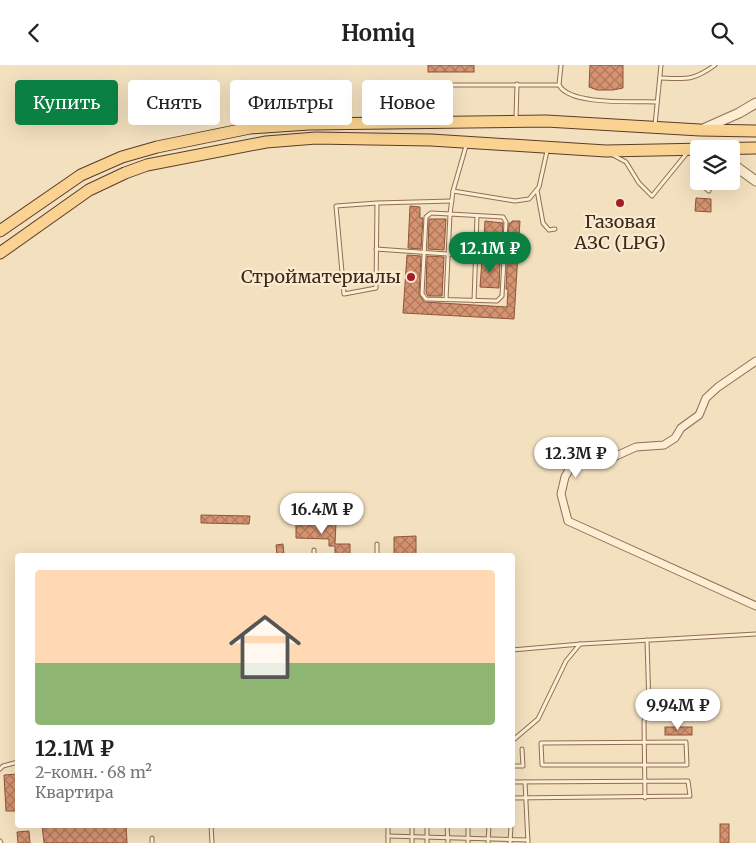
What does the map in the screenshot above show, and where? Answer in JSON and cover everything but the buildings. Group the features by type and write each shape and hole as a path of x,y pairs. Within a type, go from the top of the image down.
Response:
{"main road":[{"path":"0,231 81,175 132,154 250,128 308,124 546,121 655,128 756,131"},
{"path":"0,253 89,190 125,173 147,165 266,142 316,138 467,143 606,151 690,151"},
{"path":"740,149 756,148"}],"street":[{"path":"700,130 739,113 756,103"},
{"path":"740,169 756,181"},
{"path":"756,361 718,387 706,398 699,415 681,429 676,438 664,445 636,447 607,460 601,457 600,448 591,450 574,459 565,477 561,494 568,521 756,606"}],"lane":[{"path":"561,65 560,85 565,92 585,99 658,102"},
{"path":"655,128 661,65"},
{"path":"660,78 691,79 715,65"},
{"path":"516,122 517,84"},
{"path":"453,85 560,85"},
{"path":"446,299 450,214 467,143"},
{"path":"454,191 515,201 529,199 537,190 541,181 548,148"},
{"path":"606,151 626,161 639,183 652,196 690,155"},
{"path":"537,190 543,223 549,230 555,229"},
{"path":"376,203 376,288 344,294 336,206 376,203 452,201"},
{"path":"431,213 450,214 503,217 506,222 502,296 497,301 426,299 422,294 426,217 431,213"},
{"path":"474,301 476,216"},
{"path":"376,249 504,258"},
{"path":"377,544 377,553"},
{"path":"515,650 756,634"},
{"path":"645,798 644,721 649,707 647,640"},
{"path":"515,738 538,719 566,661 581,644"},
{"path":"686,742 687,765 542,765 541,743 644,743 686,742"},
{"path":"515,766 523,766 522,749"},
{"path":"0,769 3,765 15,763"},
{"path":"515,782 688,781 690,796 515,799"},
{"path":"388,836 448,838 468,841 528,841 525,782"},
{"path":"211,828 212,843"},
{"path":"388,828 388,843"},
{"path":"412,828 412,843"},
{"path":"427,828 427,843"},
{"path":"447,828 448,843"},
{"path":"468,828 468,841"},
{"path":"488,841 489,828"},
{"path":"510,841 511,828"},
{"path":"152,838 152,843"}],"place":[{"name":"Газовая АЗС (LPG)","path":"620,203"},
{"name":"Стройматериалы","path":"411,277"}]}
